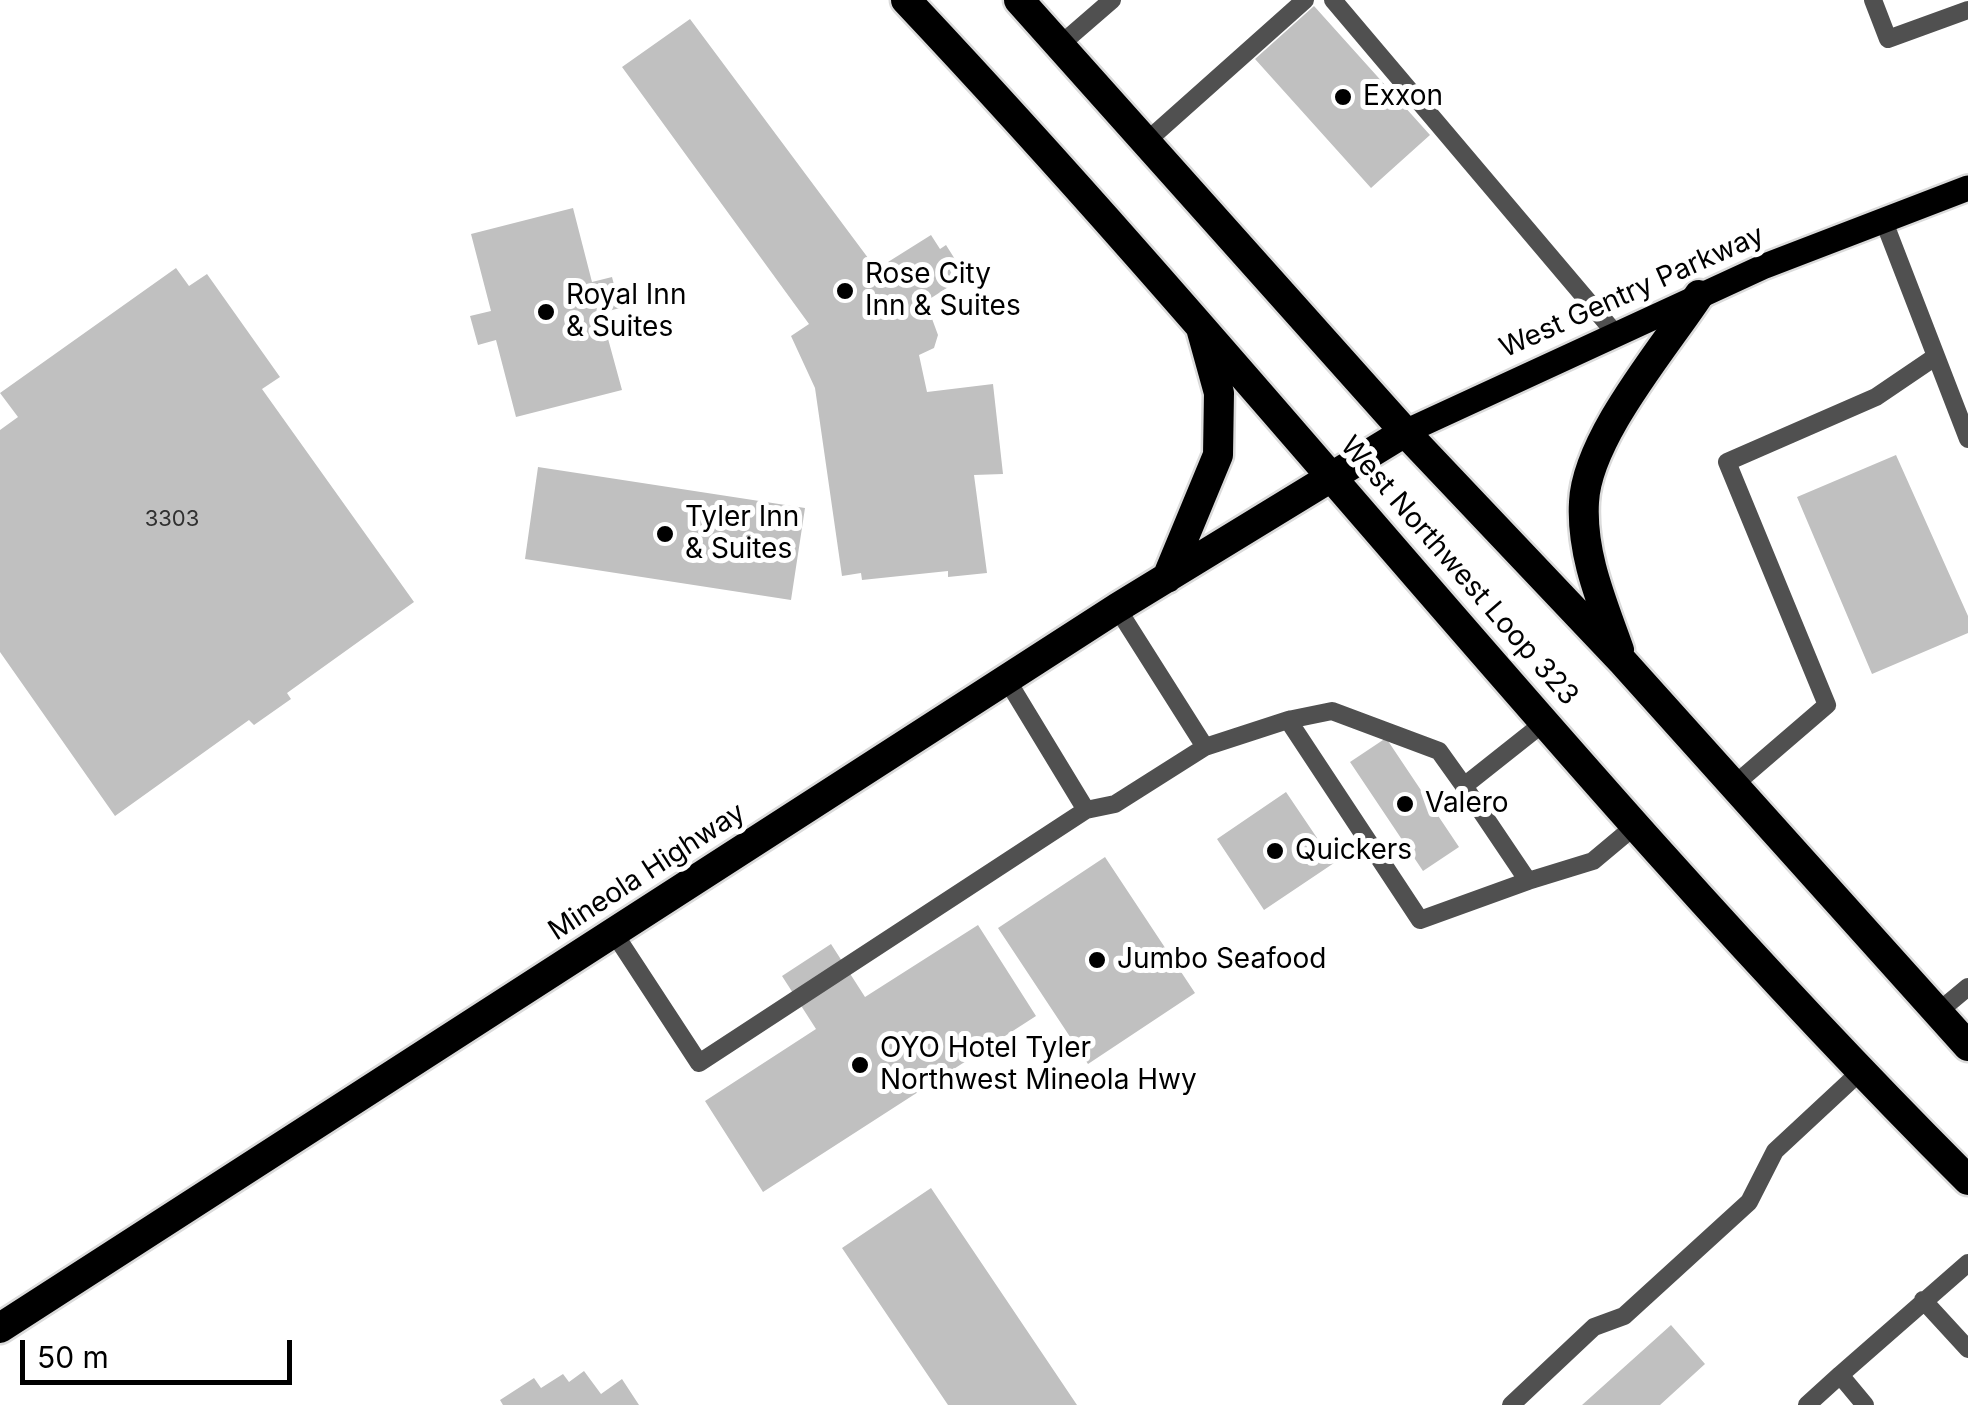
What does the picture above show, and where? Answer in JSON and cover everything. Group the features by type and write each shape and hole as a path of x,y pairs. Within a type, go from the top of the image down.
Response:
{"highway":[{"name":"West Northwest Loop 323","path":"906,0 1198,321 1792,1002 1968,1180"},
{"name":"West Northwest Loop 323","path":"1018,0 1148,140 1405,432 1623,662 1968,1046"},
{"path":"1623,662 1588,552 1584,497 1611,428 1699,295"},
{"path":"1166,578 1218,455 1218,393 1198,321"},
{"name":"West Gentry Parkway","path":"1332,476 1405,432"},
{"name":"Mineola Highway","path":"0,1328 1117,608 1332,476"}],"main road":[{"name":"West Gentry Parkway","path":"1405,432 1699,295 1968,188"}],"lane":[{"path":"1060,46 1112,0"},
{"path":"1148,140 1305,0"},
{"path":"1333,0 1616,333"},
{"path":"1872,0 1888,38 1968,10"},
{"path":"1883,219 1968,439"},
{"path":"1734,785 1827,705 1727,462 1876,397 1935,356"},
{"path":"1117,608 1206,746"},
{"path":"1006,680 1086,810"},
{"path":"614,932 699,1064 1086,810 1115,804 1206,746 1288,720 1332,711 1439,751 1528,881"},
{"path":"1288,720 1420,920 1592,861 1636,825"},
{"path":"1464,786 1546,721"},
{"path":"1938,1012 1968,988"},
{"path":"1510,1405 1594,1327 1624,1316 1748,1202 1774,1151 1860,1072"},
{"path":"1807,1405 1968,1263"},
{"path":"1924,1300 1968,1349"},
{"path":"1840,1375 1865,1405"}],"building":[{"name":"Exxon","path":"1314,6 1430,135 1371,188 1255,59"},
{"name":"Rose City Inn & Suites","path":"690,19 880,274 892,267 888,262 931,235 940,249 946,245 958,264 953,268 961,279 917,307 931,316 938,335 934,348 919,355 927,392 993,384 1003,474 974,475 987,573 948,577 948,571 862,580 861,573 842,576 815,388 791,336 809,324 622,67"},
{"name":"Royal Inn & Suites","path":"573,208 592,282 612,277 620,308 601,313 622,390 516,417 496,340 478,345 470,316 491,311 471,234"},
{"path":"176,268 189,286 207,274 280,377 262,389 414,602 287,693 291,699 254,725 249,720 115,816 0,652 0,430 18,417 0,393"},
{"path":"1896,455 1968,616 1968,633 1872,674 1797,497"},
{"name":"Tyler Inn & Suites","path":"538,467 805,508 791,600 525,559"},
{"name":"Valero","path":"1386,738 1459,847 1423,871 1350,762"},
{"name":"Quickers","path":"1286,792 1334,863 1264,910 1217,839"},
{"name":"Jumbo Seafood","path":"1105,857 1195,993 1088,1064 998,928"},
{"name":"OYO Hotel Tyler Northwest Mineola Hwy","path":"978,925 1036,1016 763,1192 705,1101 816,1029 782,976 831,944 865,997"},
{"path":"931,1188 1077,1405 948,1405 842,1248"},
{"path":"1671,1325 1705,1364 1660,1405 1582,1405"},
{"path":"584,1371 601,1394 622,1379 639,1405 503,1405 500,1400 534,1378 541,1388 563,1374 569,1382"}],"place":[{"name":"Exxon","path":"1343,97"},
{"name":"Rose City Inn & Suites","path":"845,291"},
{"name":"Royal Inn & Suites","path":"546,312"},
{"name":"Tyler Inn & Suites","path":"665,534"},
{"name":"Valero","path":"1405,804"},
{"name":"Quickers","path":"1275,851"},
{"name":"Jumbo Seafood","path":"1097,960"},
{"name":"OYO Hotel Tyler Northwest Mineola Hwy","path":"860,1065"}]}
